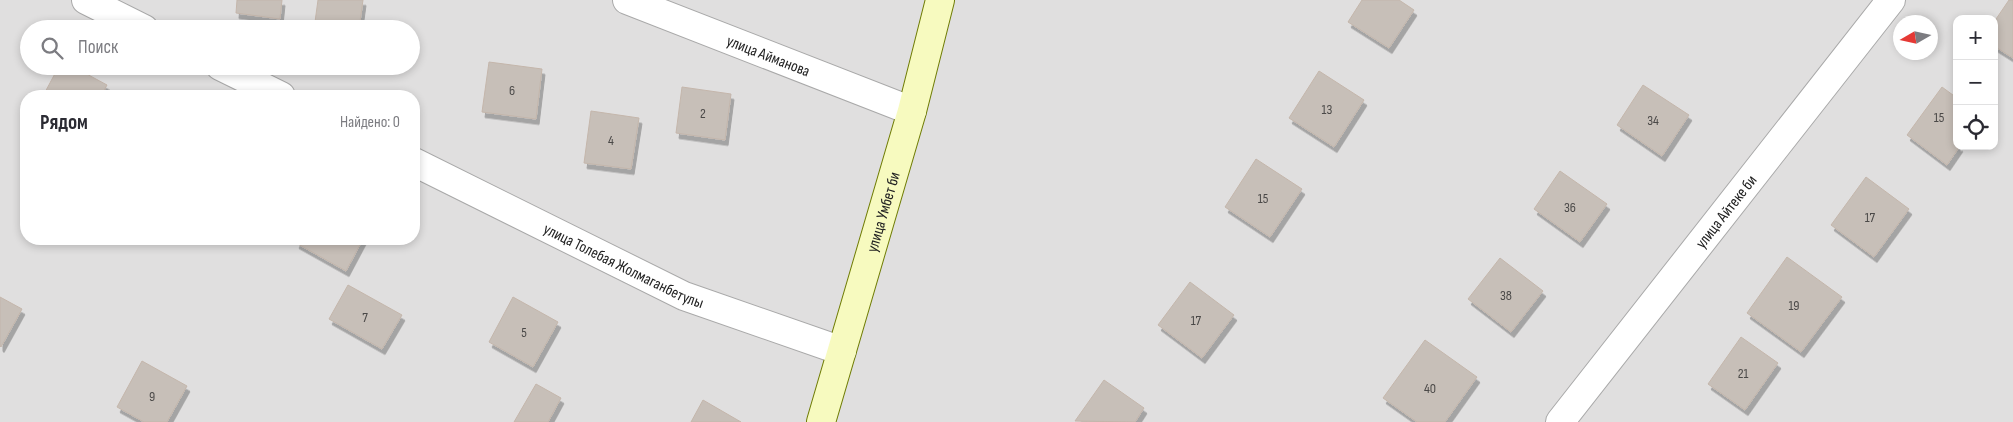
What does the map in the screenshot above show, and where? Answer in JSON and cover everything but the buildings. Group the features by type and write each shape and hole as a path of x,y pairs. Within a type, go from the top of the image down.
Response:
{"street":[{"path":"86,0 126,20"},
{"name":"улица Айманова","path":"627,0 912,111"},
{"name":"улица Умбет би","path":"821,422 912,111 940,0"},
{"name":"улица Айтеке би","path":"1560,422 1891,0"},
{"path":"238,75 268,90"},
{"name":"улица Толебая Жолмаганбетулы","path":"420,165 684,296 842,351"}],"shaded area":[{"path":"0,0 2013,0 2013,422 0,422"}]}
